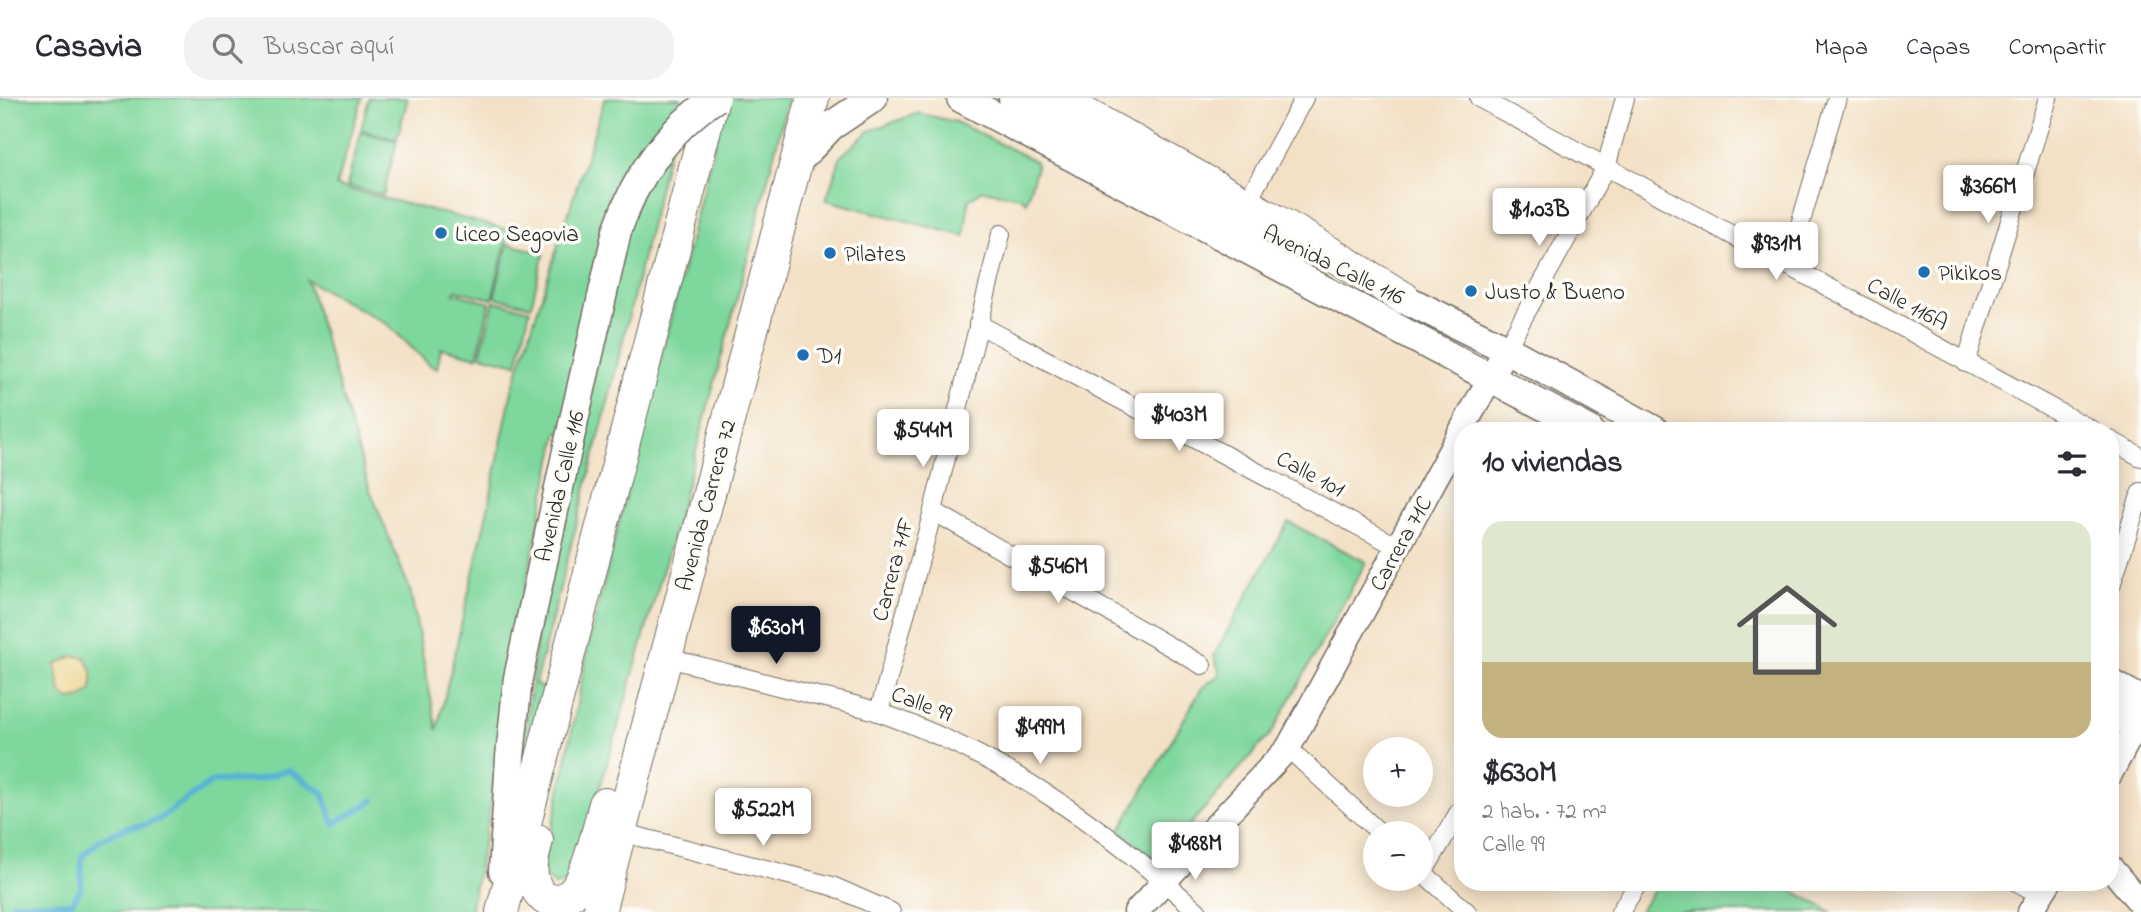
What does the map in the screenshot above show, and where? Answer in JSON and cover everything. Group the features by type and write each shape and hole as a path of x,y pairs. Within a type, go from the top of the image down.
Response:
{"highway":[{"path":"501,912 715,98"},
{"name":"Avenida Carrera 72","path":"599,912 813,98"},
{"path":"1056,98 1246,204 1404,298"},
{"path":"555,713 546,805 530,874 538,892 544,899 553,901 564,900 573,893 581,880 596,838 615,767 664,657"}],"main road":[{"name":"Avenida Calle 116","path":"501,912 517,678 617,231 625,208 650,163 686,121 715,98"},
{"path":"797,162 831,126 873,98"},
{"name":"Avenida Calle 116","path":"961,98 1574,422"},
{"name":"Avenida Calle 116","path":"1013,98 1211,203 1506,349 1639,422"},
{"path":"2119,694 2140,718"},
{"path":"2119,714 2140,718"}],"street":[{"path":"1246,204 1304,98"},
{"name":"Calle 116A","path":"1479,98 2077,422"},
{"name":"Carrera 71C","path":"1466,422 1606,167 1625,98"},
{"path":"1788,266 1837,98"},
{"path":"1966,363 2048,98"},
{"name":"Carrera 71F","path":"879,712 933,511 1000,234"},
{"name":"Calle 101","path":"978,324 1398,547"},
{"name":"Carrera 71C","path":"1136,912 1288,748 1454,445"},
{"path":"2119,445 2141,457"},
{"path":"2119,561 2141,492"},
{"path":"933,511 1202,665"},
{"name":"Calle 99","path":"664,657 879,712 955,742 1028,781 1115,840 1198,912"},
{"path":"2119,757 2140,718"},
{"path":"1288,748 1367,821"},
{"path":"1433,854 1454,820"},
{"path":"620,832 832,887 891,912"},
{"path":"2119,878 2141,904"},
{"path":"1433,882 1467,912"},
{"path":"1620,912 1633,891"}],"green space":[{"path":"0,98 362,98 336,186 509,230 492,299 456,290 454,293 490,303 477,357 441,348 437,368 431,366 387,324 307,280 370,490 410,590 437,730 512,390 605,98 681,98 608,402 535,684 544,689 519,779 541,607 585,439 558,432 511,655 492,798 470,912 0,912"},
{"path":"369,98 408,98 397,139 361,130"},
{"path":"726,98 788,98 714,385 578,861 566,883 555,885 544,876 543,860 557,806 590,638"},
{"path":"918,113 956,122 1035,161 1037,167 1026,202 1020,197 982,190 969,200 964,236 826,200 841,156 869,131"},
{"path":"361,132 397,141 383,195 347,186"},
{"path":"508,244 544,253 531,306 494,297"},
{"path":"494,301 530,310 517,364 480,355"},
{"path":"1288,522 1366,562 1273,731 1156,863 1120,830 1202,688 1220,674 1214,655"},
{"path":"1654,891 1794,891 1832,912 1639,912"}],"sand":[{"path":"73,656 85,657 92,671 92,690 81,698 69,700 61,693 56,664"}],"waterway":[{"path":"7,912 14,903 72,903 81,888 82,856 101,839 128,827 159,819 213,781 256,780 288,770 323,793 334,824 374,800"}],"place":[{"name":"Liceo Segovia","path":"441,233"},
{"name":"Pilates","path":"830,253"},
{"name":"Pikikos","path":"1924,272"},
{"name":"Justo & Bueno","path":"1471,291"},
{"name":"D1","path":"803,355"}]}
